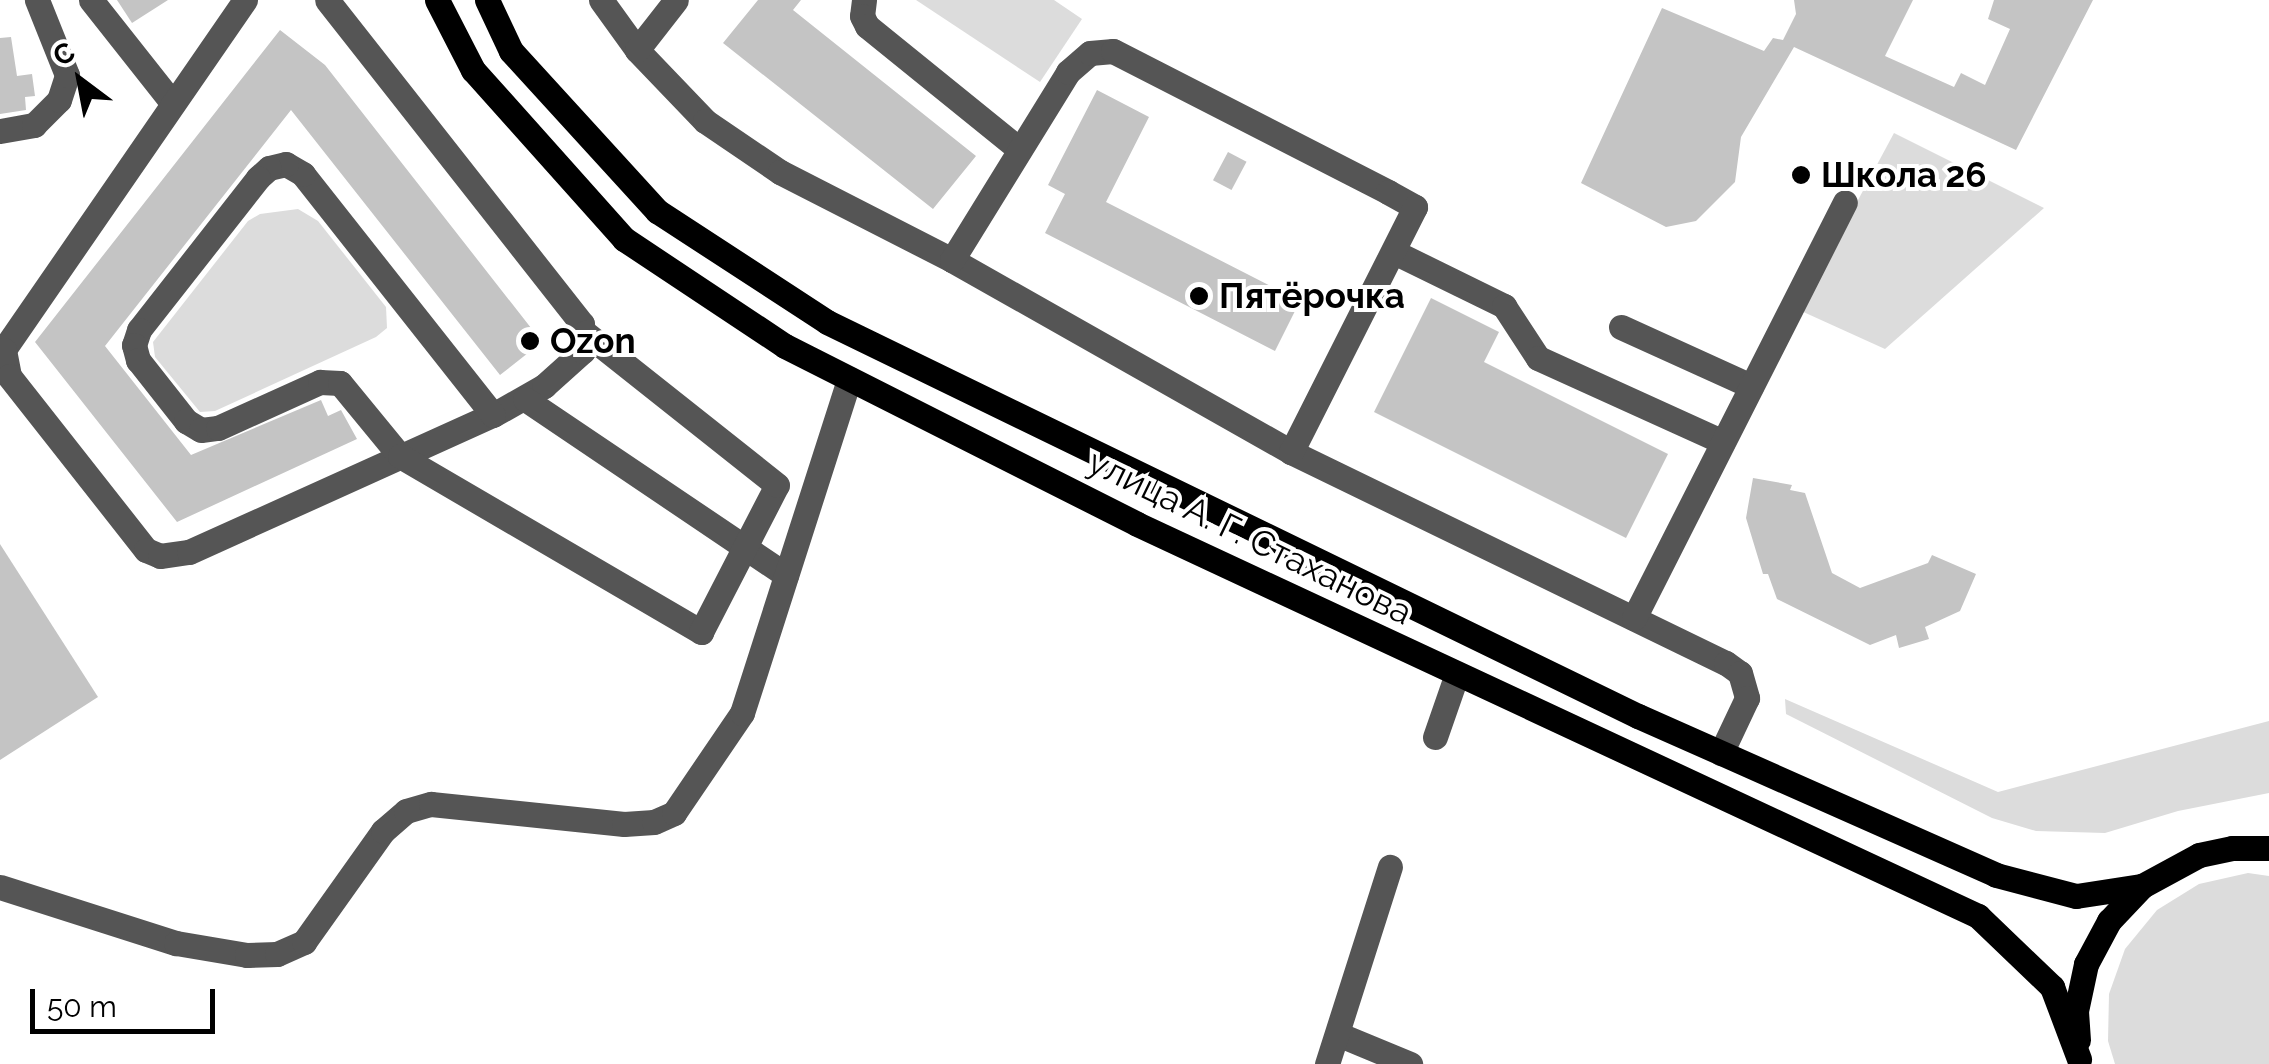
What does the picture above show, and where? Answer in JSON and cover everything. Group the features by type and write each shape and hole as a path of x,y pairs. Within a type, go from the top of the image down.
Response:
{"main road":[{"name":"улица А. Г. Стаханова","path":"437,0 473,70 624,239 785,346 1138,524 1978,916 2052,987 2080,1062"},
{"name":"улица А. Г. Стаханова","path":"487,0 510,51 657,211 827,322 1721,752 1996,875 2076,896 2142,886"},
{"path":"2080,1062 2076,1011 2086,964 2109,921 2142,886 2199,855 2232,848 2269,848"}],"lane":[{"path":"0,131 34,125 59,100 67,75 53,31 37,0"},
{"path":"91,0 173,104"},
{"path":"246,0 2,351 9,376 146,550 176,556 188,552 493,415 524,399 578,360 585,333"},
{"path":"327,0 585,333 777,485 746,548 701,632 400,456 347,388 335,381 320,382 218,428 201,430 186,421 138,360 134,344 139,330 270,168 286,164 303,174 493,415"},
{"path":"601,0 637,50 705,121 780,172 952,260 1291,452 1740,673 1748,698 1721,752"},
{"path":"637,50 676,0"},
{"path":"864,0 862,16 867,26 1019,148"},
{"path":"952,260 1076,61 1090,53 1113,51 1415,207 1291,452"},
{"path":"1634,618 1845,202"},
{"path":"1394,252 1504,306 1538,358 1723,442"},
{"path":"1621,327 1751,386"},
{"path":"0,887 176,944 247,955 277,954 304,942 383,831 406,811 431,804 624,824 654,822 674,813 742,713 849,379"},
{"path":"524,399 786,575"},
{"path":"1435,737 1457,674"},
{"path":"1327,1064 1340,1035 1390,867"},
{"path":"1340,1035 1410,1064"}],"shaded area":[{"path":"916,0 1054,0 1082,19 1040,82"},
{"path":"1894,133 2044,208 1885,349 1799,310"},
{"path":"298,209 318,221 386,307 387,328 376,337 215,411 200,412 155,357 153,342 248,221 260,214"},
{"path":"1785,699 1998,792 2269,721 2269,793 2178,811 2105,833 2036,831 1992,818 1786,714"},
{"path":"2248,873 2269,876 2269,1064 2115,1064 2108,1041 2109,994 2125,949 2157,910 2199,884"}],"building":[{"path":"117,0 168,0 132,23"},
{"path":"758,0 801,0 793,10 976,156 933,209 723,43"},
{"path":"1794,0 1913,0 1885,56 1954,87 1961,73 1985,85 2010,29 1988,19 1994,0 2093,0 2016,150 1794,47 1741,137 1735,182 1696,221 1666,227 1581,183 1662,8 1764,51 1773,38 1783,40 1796,14"},
{"path":"280,30 325,65 542,342 500,375 291,110 105,346 191,455 321,400 328,416 341,410 357,439 177,522 35,342"},
{"path":"11,37 17,76 32,74 35,96 25,97 26,110 0,114 0,38"},
{"path":"1097,90 1149,117 1106,202 1300,301 1275,351 1045,233 1065,194 1048,185"},
{"path":"1228,152 1247,162 1232,190 1213,180"},
{"path":"1431,298 1499,332 1484,362 1668,454 1626,538 1374,412"},
{"path":"1753,478 1792,485 1790,490 1805,493 1832,573 1860,588 1928,563 1932,555 1976,574 1960,611 1925,627 1929,639 1899,648 1896,635 1870,645 1777,599 1768,574 1763,574 1746,518"},
{"path":"0,544 98,697 0,760"}],"place":[{"name":"Школа 26","path":"1801,175"},
{"name":"Пятёрочка","path":"1199,296"},
{"name":"Ozon","path":"530,341"}]}
